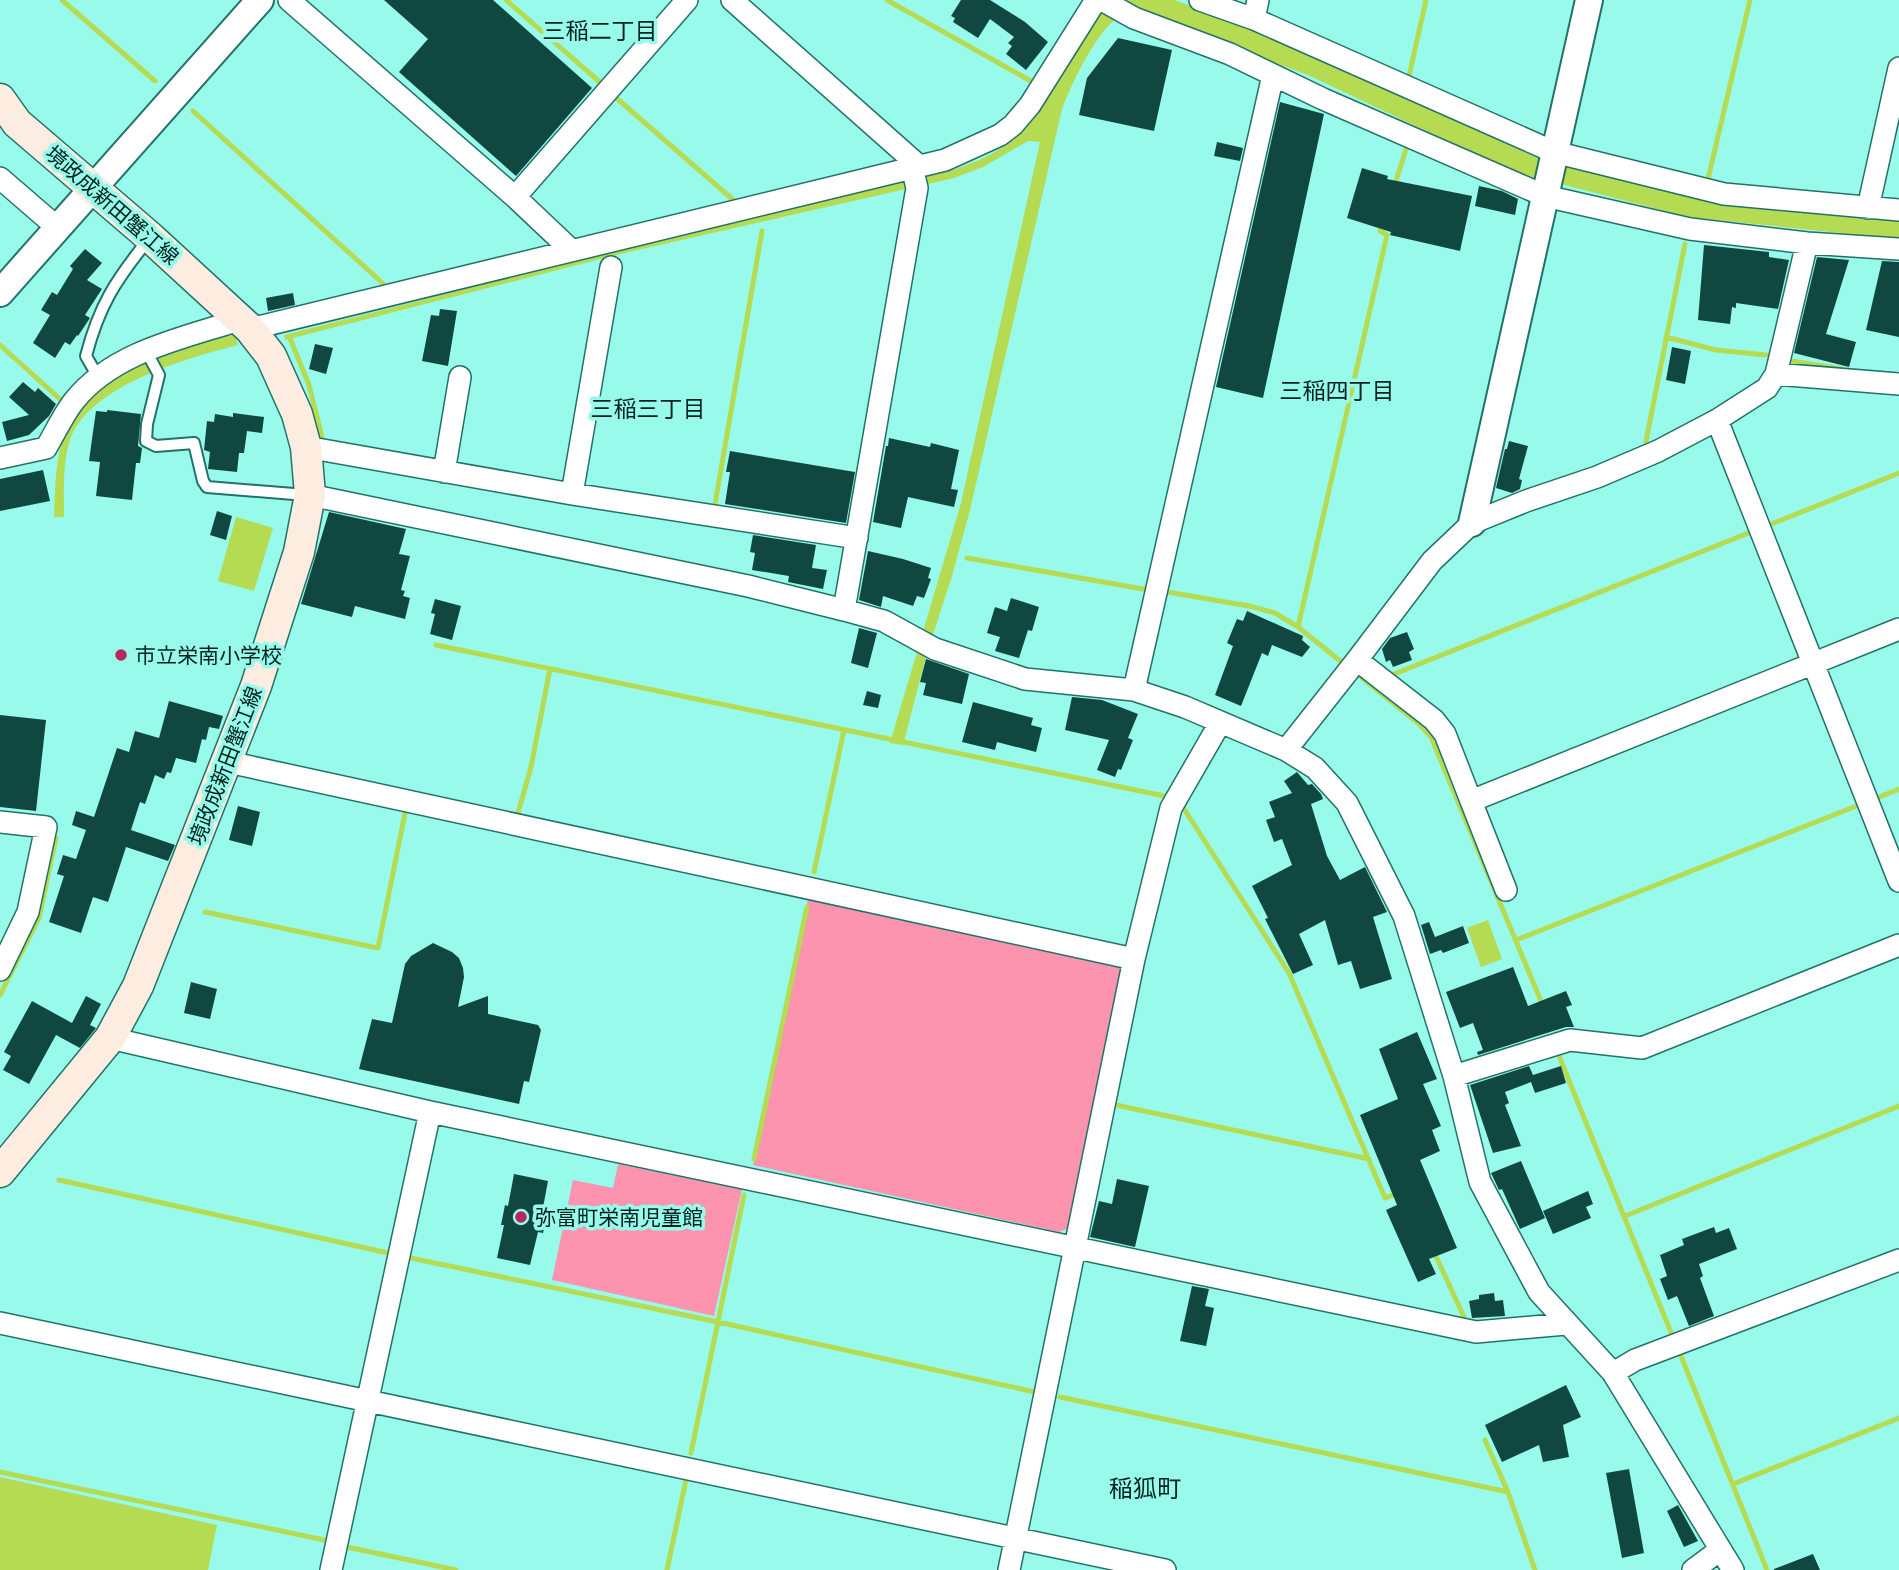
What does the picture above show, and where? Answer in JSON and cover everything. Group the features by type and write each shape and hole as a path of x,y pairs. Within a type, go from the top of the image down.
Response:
{"main road":[{"name":"境政成新田蟹江線","path":"0,99 17,123 246,324 271,356 297,414 306,447 310,495 299,552 228,762 138,986 110,1038 0,1172"}],"street":[{"path":"0,293 260,0"},
{"path":"289,0 571,250"},
{"path":"514,197 687,0"},
{"path":"732,0 915,166 917,188 844,610"},
{"path":"0,458 46,448 74,401 98,377 147,353 246,324 571,250 945,160 1000,135 1013,125 1030,105 1096,0"},
{"path":"1102,0 1134,18 1230,54 1323,99 1546,191 1690,229 1807,243 1899,249"},
{"path":"1200,0 1256,10 1554,154 1724,194 1899,210"},
{"path":"1472,523 1589,0"},
{"path":"1868,208 1899,68"},
{"path":"1134,690 1273,75"},
{"path":"0,178 59,229"},
{"path":"1286,750 1432,561 1472,523 1597,477 1658,451 1717,420 1766,388 1776,374 1807,243"},
{"path":"572,494 611,267"},
{"path":"1776,374 1899,384"},
{"path":"444,472 460,377"},
{"path":"1717,420 1899,881"},
{"path":"306,447 572,494 857,538"},
{"path":"310,495 748,586 844,610 884,621 926,644 1025,679 1134,690 1185,707 1286,750 1315,768 1347,803 1404,916 1454,1076 1480,1182 1539,1292 1613,1373 1733,1570"},
{"path":"1471,801 1899,629"},
{"path":"1357,660 1434,720 1445,734 1506,890"},
{"path":"1009,1570 1135,959 1171,808 1220,723"},
{"path":"228,762 1135,959"},
{"path":"0,822 46,827 28,912 0,970"},
{"path":"1454,1076 1570,1040 1642,1048 1899,945"},
{"path":"110,1038 430,1112 1476,1332 1566,1324"},
{"path":"331,1570 430,1112"},
{"path":"1613,1373 1635,1360 1899,1259"},
{"path":"0,1323 1165,1570"},
{"path":"1693,1570 1720,1550"}],"lane":[{"path":"98,377 86,356 95,322 120,275 150,238"},
{"path":"147,353 159,375 147,424 146,441 156,446 194,443 203,481 207,487 310,495"}],"shaded area":[{"path":"1105,0 1174,0 1237,22 1542,160 1899,216 1899,239 1688,217 1557,183 1534,182 1308,75 1135,11 1120,16 1094,45 1078,72 1062,109 970,510 927,653 903,745 890,743 961,503 1040,142 1028,141 983,167 954,178 620,254 285,340 284,335 749,217 953,170 983,158 1009,143 1031,122"},
{"path":"235,335 238,345 194,357 144,376 99,402 82,418 71,437 66,456 64,517 54,517 56,474 62,442 70,422 88,400 125,371 148,359 190,344"},
{"path":"236,517 273,528 254,591 218,581"},
{"path":"808,899 1120,967 1124,973 1069,1228 1059,1232 753,1165"},
{"path":"1488,920 1502,959 1481,967 1467,928"},
{"path":"618,1164 742,1189 714,1316 552,1280 573,1180 613,1188"},
{"path":"0,1477 217,1525 208,1570 0,1570"}],"building":[{"path":"384,0 493,0 592,88 516,176 399,72 428,39"},
{"path":"961,0 990,0 1025,22 1048,42 1026,70 1006,54 1012,46 1008,43 1014,37 990,19 978,38 953,22 955,18 951,16"},
{"path":"1118,38 1172,50 1154,131 1079,115 1087,78"},
{"path":"1280,102 1324,114 1263,398 1216,387"},
{"path":"1217,142 1243,148 1240,161 1214,156"},
{"path":"1362,168 1388,176 1387,179 1472,196 1460,251 1390,235 1391,232 1347,218"},
{"path":"1479,186 1502,191 1518,199 1515,215 1475,206"},
{"path":"1704,245 1769,252 1769,257 1789,260 1778,309 1736,303 1736,308 1732,307 1730,324 1698,320"},
{"path":"85,249 102,263 87,280 102,289 85,315 90,318 78,336 70,345 65,342 55,358 33,343 50,315 41,310 52,292 57,295 73,269 70,266"},
{"path":"1817,257 1849,260 1826,334 1856,342 1849,367 1794,353"},
{"path":"1882,261 1899,262 1899,337 1866,330"},
{"path":"293,293 295,305 268,311 266,298"},
{"path":"440,309 457,311 448,366 422,361 431,315 439,316"},
{"path":"315,344 333,348 326,374 309,369"},
{"path":"1672,347 1691,351 1685,384 1666,380"},
{"path":"23,382 35,392 38,388 56,404 49,416 29,435 7,441 2,422 29,415 9,397"},
{"path":"96,411 141,414 138,446 142,448 140,463 136,463 132,500 96,496 100,462 89,461"},
{"path":"233,413 264,417 262,433 247,431 244,453 239,453 237,472 208,469 210,452 204,450 207,421 214,422 215,414 233,417"},
{"path":"889,438 930,447 931,443 959,450 951,489 958,490 954,507 908,497 901,528 873,522"},
{"path":"1509,441 1528,446 1519,479 1522,480 1520,489 1512,493 1496,488"},
{"path":"730,451 855,472 846,523 725,504"},
{"path":"43,470 50,501 0,511 0,479"},
{"path":"217,511 232,516 226,540 210,535"},
{"path":"329,512 406,529 399,554 410,556 401,590 405,591 403,596 410,598 405,619 355,606 352,617 301,604"},
{"path":"753,535 816,545 812,568 827,570 823,589 788,582 789,576 752,570 755,553 750,552"},
{"path":"868,551 931,568 928,578 931,579 924,598 917,596 913,606 883,596 881,607 859,600"},
{"path":"1011,598 1039,607 1032,631 1028,630 1019,658 995,651 1000,637 987,633 995,607 1007,611"},
{"path":"435,599 461,606 452,640 430,634 435,614 431,613"},
{"path":"1247,611 1303,636 1302,640 1310,647 1302,657 1272,645 1268,656 1262,653 1241,706 1215,695 1233,646 1227,643 1237,619 1243,621"},
{"path":"859,628 877,633 868,668 851,663"},
{"path":"1407,632 1414,649 1409,652 1412,660 1393,667 1390,660 1386,662 1382,649 1390,638"},
{"path":"926,659 969,674 962,704 923,695 926,683 920,682"},
{"path":"867,691 881,695 878,708 863,705"},
{"path":"1072,697 1102,700 1138,714 1128,738 1133,740 1121,770 1118,769 1115,777 1097,770 1109,740 1065,730"},
{"path":"169,701 223,716 219,729 209,727 206,740 202,739 196,763 176,758 171,773 167,772 164,779 155,775 145,804 140,802 131,830 175,845 168,861 126,847 108,902 93,897 81,933 49,922 64,876 57,874 63,855 76,859 86,830 72,825 76,811 94,817 117,748 129,752 135,731 159,738"},
{"path":"973,702 1033,718 1031,725 1042,728 1036,752 997,742 995,750 962,742"},
{"path":"0,715 46,720 36,811 0,807"},
{"path":"1297,772 1308,785 1312,784 1323,799 1311,804 1327,856 1340,880 1365,867 1387,912 1373,917 1392,979 1360,989 1351,961 1338,965 1325,920 1299,934 1313,965 1293,974 1265,919 1268,918 1252,886 1292,865 1282,839 1274,842 1266,820 1275,817 1269,802 1292,793 1284,781"},
{"path":"238,806 260,812 252,846 229,840"},
{"path":"1429,922 1435,937 1463,926 1469,943 1443,953 1441,950 1430,954 1421,925"},
{"path":"433,943 452,952 459,958 463,968 464,977 458,1007 488,996 488,1014 538,1025 541,1030 529,1082 524,1081 519,1104 359,1069 372,1019 392,1023 405,964 411,956"},
{"path":"1513,967 1528,1006 1566,991 1572,1005 1566,1007 1574,1027 1566,1027 1478,1055 1477,1052 1483,1050 1473,1023 1460,1028 1446,992"},
{"path":"191,982 217,989 210,1019 184,1013"},
{"path":"86,996 101,1004 90,1025 96,1028 80,1048 56,1035 29,1084 3,1070 11,1056 4,1052 32,1001 72,1023"},
{"path":"1417,1032 1437,1079 1423,1084 1441,1126 1432,1130 1440,1151 1420,1160 1457,1248 1429,1259 1436,1274 1418,1282 1386,1210 1397,1205 1360,1115 1398,1099 1379,1049"},
{"path":"1529,1066 1533,1075 1561,1066 1566,1083 1535,1093 1531,1082 1505,1092 1509,1103 1505,1105 1521,1146 1493,1153 1470,1085"},
{"path":"1521,1161 1545,1218 1520,1229 1502,1189 1499,1190 1491,1173"},
{"path":"514,1174 548,1181 542,1213 547,1214 543,1233 538,1232 530,1265 497,1258 505,1205 508,1206"},
{"path":"1117,1179 1149,1186 1135,1247 1090,1237 1099,1201 1112,1204"},
{"path":"1588,1191 1593,1204 1586,1207 1591,1218 1553,1234 1543,1211"},
{"path":"1714,1227 1716,1233 1729,1228 1737,1249 1699,1264 1703,1276 1700,1278 1714,1316 1689,1326 1677,1296 1668,1300 1660,1279 1667,1276 1660,1255 1684,1245 1682,1239"},
{"path":"1192,1286 1209,1289 1205,1306 1214,1308 1206,1346 1180,1341"},
{"path":"1494,1293 1495,1301 1503,1300 1505,1316 1472,1318 1469,1301 1479,1299 1479,1295"},
{"path":"1566,1385 1581,1417 1563,1425 1569,1457 1543,1462 1539,1445 1502,1462 1485,1425"},
{"path":"1629,1469 1644,1553 1622,1558 1606,1473"},
{"path":"1678,1505 1698,1541 1684,1547 1667,1511"},
{"path":"1813,1554 1820,1570 1774,1570 1774,1569"}],"waterway":[{"path":"62,0 155,81"},
{"path":"506,0 602,84"},
{"path":"887,0 1036,84"},
{"path":"1409,76 1426,0"},
{"path":"1708,179 1750,0"},
{"path":"614,96 738,204"},
{"path":"193,111 388,288"},
{"path":"1394,187 1408,143"},
{"path":"1298,627 1387,235 1380,231 1383,223"},
{"path":"714,510 762,231"},
{"path":"1646,441 1685,244"},
{"path":"289,336 309,385 323,441"},
{"path":"1666,337 1716,350 1766,355"},
{"path":"0,345 61,400"},
{"path":"1786,360 1842,369"},
{"path":"1769,525 1899,473"},
{"path":"1394,674 1751,532"},
{"path":"967,558 1143,589"},
{"path":"1167,592 1275,613 1298,627 1344,664"},
{"path":"436,645 1169,797"},
{"path":"518,813 531,767 550,669"},
{"path":"1357,674 1418,723 1431,737 1543,1006"},
{"path":"814,872 844,730"},
{"path":"1877,798 1899,789"},
{"path":"1181,804 1289,973 1385,1198 1398,1193"},
{"path":"1516,940 1859,805"},
{"path":"205,912 378,948 405,813"},
{"path":"0,995 39,918 56,838"},
{"path":"754,1159 807,907"},
{"path":"1559,1056 1672,1335"},
{"path":"1116,1105 1369,1159"},
{"path":"1625,1216 1899,1106"},
{"path":"59,1180 388,1253"},
{"path":"691,1453 744,1195"},
{"path":"1434,1252 1464,1317"},
{"path":"406,1257 1035,1392"},
{"path":"1681,1356 1767,1570"},
{"path":"1060,1397 1508,1492"},
{"path":"1733,1484 1899,1418"},
{"path":"1485,1440 1508,1492 1535,1570"},
{"path":"0,1472 324,1540"},
{"path":"667,1570 686,1480"},
{"path":"347,1547 456,1570"}],"place":[{"name":"市立栄南小学校","path":"121,655"},
{"name":"弥富町栄南児童館","path":"521,1217"}],"district":[{"name":"三稲二丁目","path":"600,31"},
{"name":"三稲四丁目","path":"1337,391"},
{"name":"三稲三丁目","path":"648,409"},
{"name":"稲狐町","path":"1145,1488"}]}
